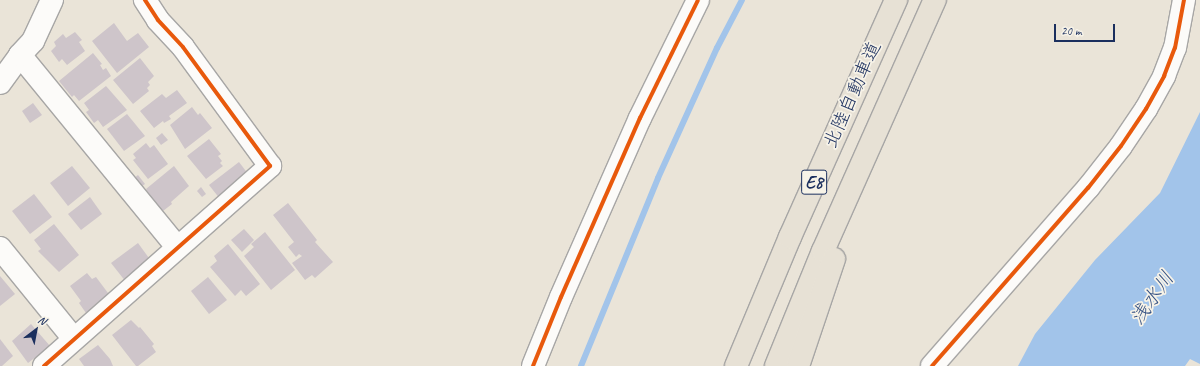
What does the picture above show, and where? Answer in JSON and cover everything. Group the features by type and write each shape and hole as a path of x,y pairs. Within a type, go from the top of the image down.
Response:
{"highway":[{"name":"北陸自動車道","path":"736,366 790,237 896,0"},
{"name":"北陸自動車道","path":"776,366 823,251 935,0"},
{"path":"723,366 790,214 853,94"},
{"path":"798,366 885,110"}],"street":[{"path":"0,83 20,55 33,41 52,0"},
{"path":"44,366 270,166 183,47 158,20 145,0"},
{"path":"533,366 640,118 698,0"},
{"path":"932,366 1088,188 1121,146 1146,109 1164,76 1174,48 1184,0"},
{"path":"20,55 177,247"},
{"path":"0,248 74,339"}],"water":[{"name":"浅水川","path":"1200,112 1200,364 1190,359 1185,366 1018,366 1035,334 1095,260 1160,193"}],"building":[{"path":"114,23 127,41 138,33 149,47 117,73 92,41"},
{"path":"75,32 82,40 79,42 85,51 67,65 62,59 59,62 51,51 56,46 54,42 63,34 66,38"},
{"path":"93,53 102,64 100,65 103,70 106,68 111,76 79,101 74,95 72,97 59,81"},
{"path":"140,58 154,76 148,82 150,85 147,88 149,91 133,104 113,80"},
{"path":"106,86 127,110 103,127 98,120 94,123 86,112 89,110 84,103"},
{"path":"177,90 187,103 169,116 171,119 164,123 163,121 154,128 140,111 162,94 166,98"},
{"path":"33,103 42,115 30,123 22,111"},
{"path":"192,107 198,115 200,113 212,128 185,149 170,125"},
{"path":"127,114 145,136 124,151 107,129"},
{"path":"162,133 168,140 161,145 156,138"},
{"path":"209,139 221,154 218,156 222,161 220,163 223,166 206,179 187,156"},
{"path":"146,143 150,148 154,145 168,164 148,179 133,160 136,158 133,154"},
{"path":"239,162 255,183 220,199 209,185"},
{"path":"72,166 90,188 68,206 50,183"},
{"path":"174,166 189,186 163,211 155,202 143,211 139,204 150,196 146,189"},
{"path":"138,175 145,184 130,194 124,186"},
{"path":"201,187 206,194 202,197 197,191"},
{"path":"34,194 52,217 30,234 12,211"},
{"path":"90,197 102,214 81,230 68,214"},
{"path":"288,203 317,240 315,242 333,262 315,278 312,275 305,280 292,263 302,256 299,254 296,257 288,247 294,242 273,215"},
{"path":"54,224 79,255 59,272 38,251 41,249 34,240"},
{"path":"244,229 254,240 242,252 231,240"},
{"path":"265,232 295,270 271,290 244,256 254,247 251,244"},
{"path":"138,243 154,265 126,282 111,263"},
{"path":"228,244 260,284 246,296 241,290 235,296 210,267 217,261 214,256"},
{"path":"87,273 92,279 96,277 114,301 92,317 88,311 86,313 79,303 81,301 70,286"},
{"path":"0,276 15,294 0,306"},
{"path":"208,277 227,300 209,314 191,291"},
{"path":"131,320 139,328 140,327 154,344 152,346 156,352 138,366 136,366 112,335"},
{"path":"31,324 50,346 28,363 12,341"},
{"path":"0,339 13,356 2,366 0,366"},
{"path":"98,345 110,359 113,366 84,366 79,359"}],"waterway":[{"path":"581,366 658,178 717,48 742,0"}],"cycle path":[{"path":"44,366 270,166 183,47 158,20 145,0"},
{"path":"533,366 561,297 640,118 698,0"},
{"path":"932,366 1088,188 1121,146 1146,109 1164,76 1175,48 1184,0"}]}
